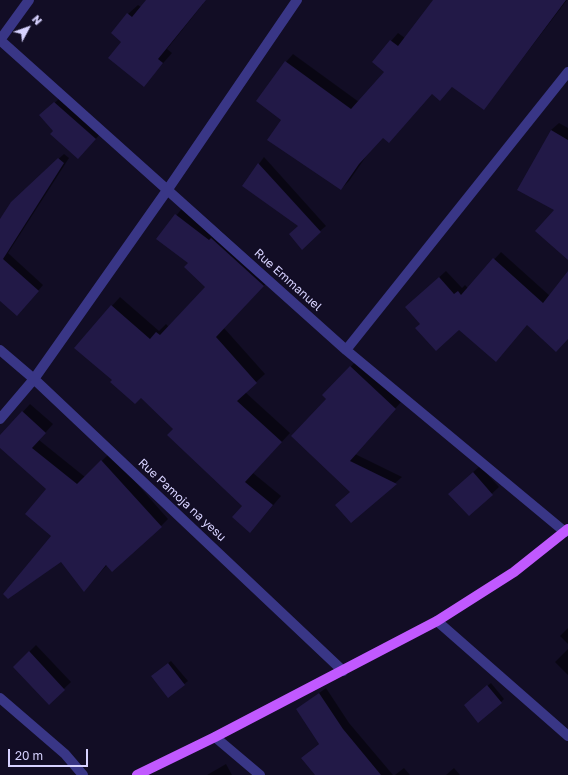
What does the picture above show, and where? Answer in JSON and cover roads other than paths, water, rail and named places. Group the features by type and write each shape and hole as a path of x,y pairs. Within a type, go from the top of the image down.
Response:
{"main road":[{"path":"137,775 216,737 437,622 514,572 566,531"}],"street":[{"path":"0,40 29,0"},
{"path":"0,419 34,379 168,189 297,0"},
{"name":"Rue Emmanuel","path":"0,40 346,350 566,531"},
{"path":"346,350 568,72"},
{"name":"Rue Pamoja na yesu","path":"0,350 34,379 343,670"},
{"path":"437,622 568,736"},
{"path":"0,698 64,754 83,775"},
{"path":"216,737 260,775"}]}
